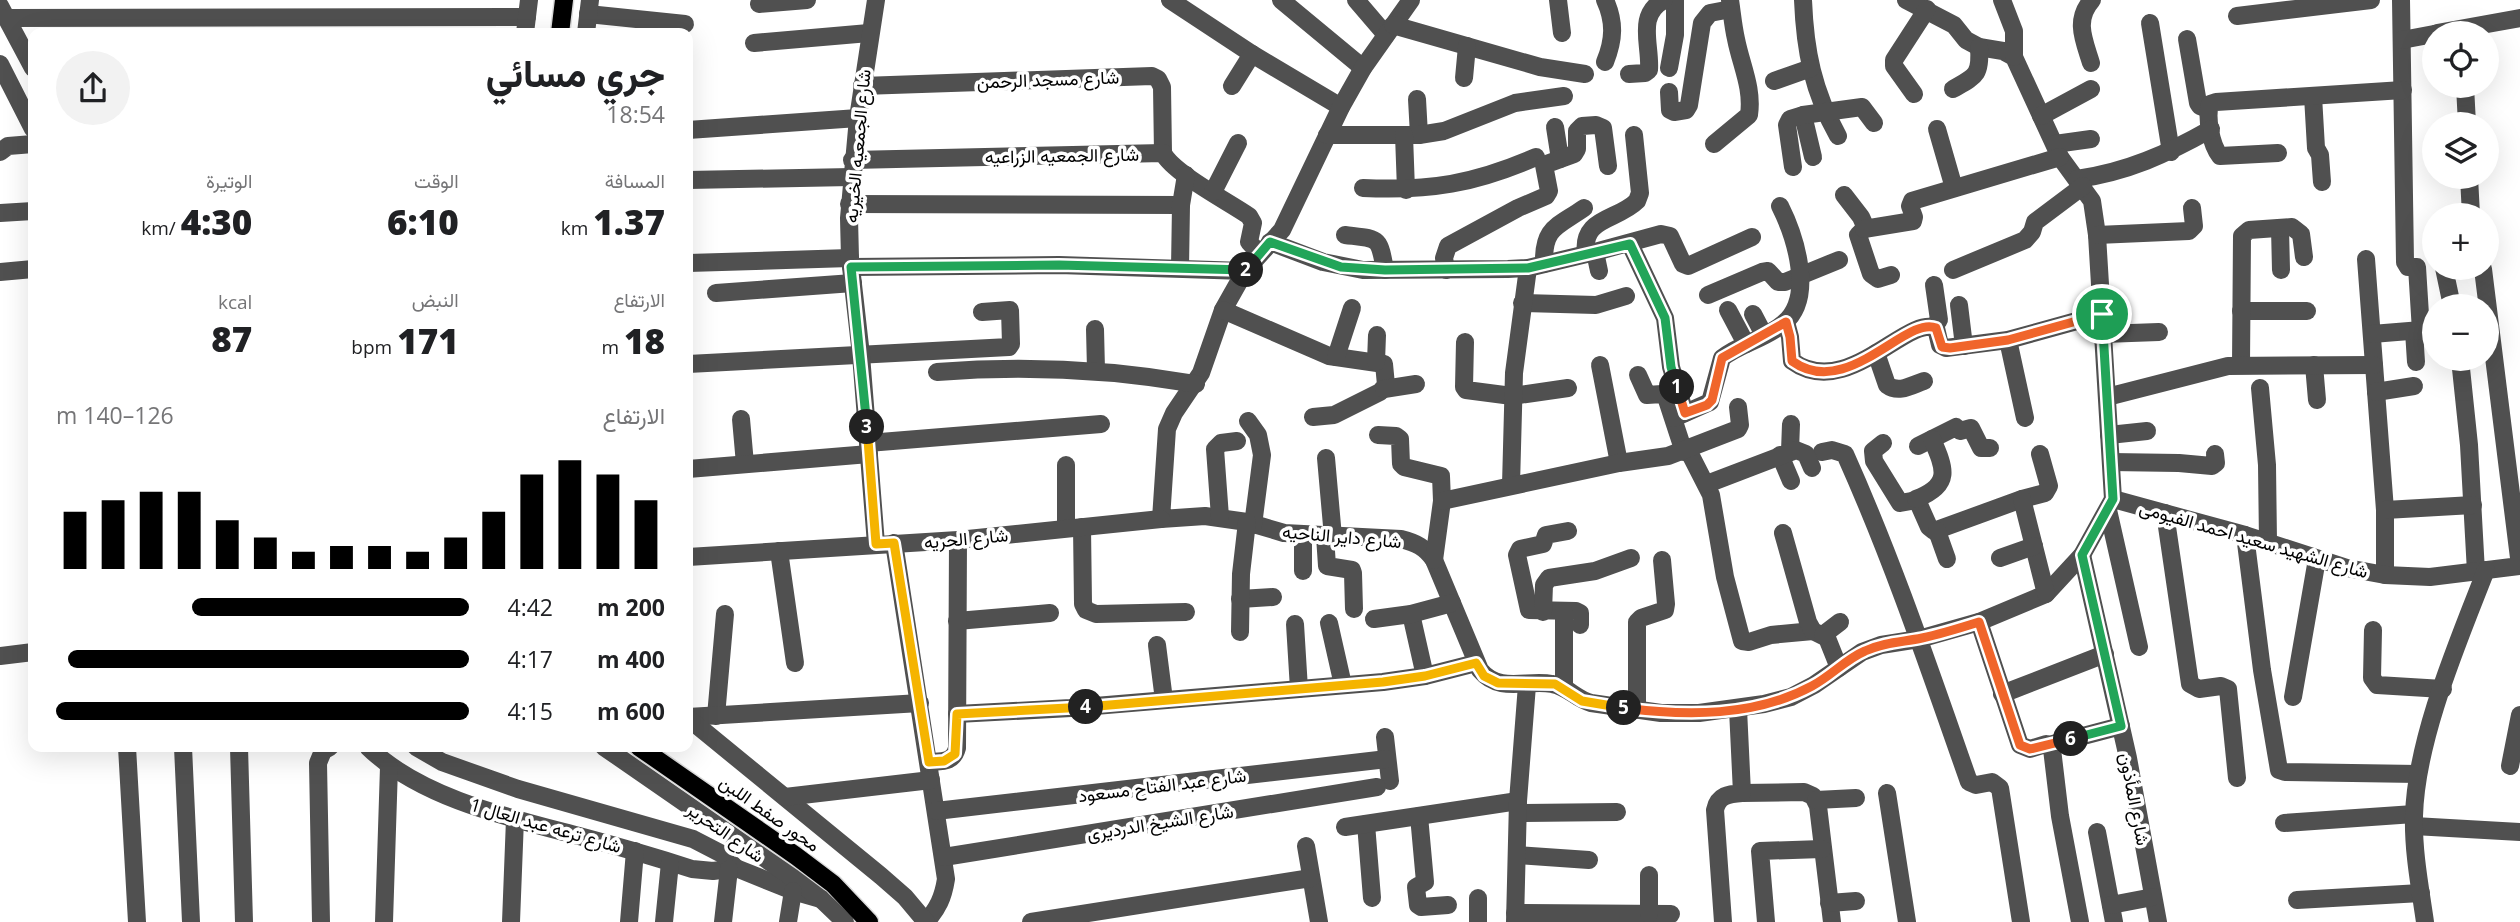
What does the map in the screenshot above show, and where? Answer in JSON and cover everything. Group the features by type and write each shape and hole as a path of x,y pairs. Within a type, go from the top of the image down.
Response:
{"main road":[{"path":"561,28 564,0"},
{"path":"571,28 574,0"},
{"name":"محور صفط اللبن","path":"646,752 806,863 833,884 869,922"},
{"name":"محور صفط اللبن","path":"664,752 841,877 883,922"}],"street":[{"path":"759,4 807,0"},
{"name":"شارع الجمعيه الخيريه","path":"876,0 869,33 849,204 851,269 861,355 876,544"},
{"path":"1170,0 1340,107"},
{"path":"1281,0 1363,68"},
{"path":"1356,0 1390,30 1467,46 1540,67 1585,74"},
{"path":"1161,519 1167,429 1174,413 1196,384 1223,310 1245,271 1282,230 1340,107 1363,68 1411,0"},
{"path":"1558,0 1562,33"},
{"path":"1605,0 1613,29 1605,62"},
{"path":"1629,74 1645,73 1649,70 1646,21 1650,12 1664,0"},
{"path":"1670,68 1675,35 1675,0"},
{"path":"1803,0 1804,34 1814,84 1825,112 1839,136"},
{"path":"1906,0 1954,25 1966,40 1979,47 1992,48 2014,57"},
{"path":"2002,0 2014,31 2014,57 2057,150 2092,201 2102,314 2111,505 2139,647"},
{"path":"2091,63 2081,30 2081,18 2092,0"},
{"path":"2238,16 2371,0"},
{"path":"2401,0 2405,262 2408,267 2422,268"},
{"path":"1669,92 1670,110 1686,110 1703,23 1710,13 1731,5 1751,104 1749,115 1742,123 1714,144"},
{"path":"587,28 589,7 685,24"},
{"path":"1914,94 1894,66 1894,60 1927,9"},
{"path":"28,59 3,12 527,17"},
{"path":"2499,23 2520,18"},
{"path":"2150,23 2171,152"},
{"path":"754,43 869,33"},
{"path":"2402,40 2422,36"},
{"path":"2188,39 2198,103 2200,107 2208,109"},
{"path":"1464,78 1467,46"},
{"path":"1953,89 1975,76 1980,67 1979,47"},
{"path":"1232,86 1252,54"},
{"path":"1774,81 1811,68"},
{"path":"2,70 28,119"},
{"name":"شارع مسجد الرحمن","path":"862,86 1152,76 1158,79 1162,87 1163,153"},
{"path":"2041,116 2091,89"},
{"path":"2278,153 2220,156 2211,130 2208,109 2210,104 2403,90"},
{"path":"1327,135 1411,135 1456,128 1515,103 1564,96"},
{"path":"2313,96 2316,148 2320,155 2322,182"},
{"path":"1406,190 1417,99"},
{"path":"1793,167 1787,125 1790,119 1862,107 1874,123"},
{"path":"1803,115 1813,157"},
{"path":"693,130 858,118"},
{"path":"1446,270 1444,258 1448,246 1546,196 1549,191 1544,165 1576,152 1579,128 1596,125 1604,130 1608,166"},
{"path":"1555,127 1560,159"},
{"path":"1937,130 1954,188"},
{"path":"1953,270 2025,240 2032,232 2035,222 2080,183 2134,167 2171,152 2211,130"},
{"path":"1599,271 1590,253 1587,237 1595,225 1637,201 1640,193 1634,135"},
{"path":"1891,275 1878,279 1871,274 1858,235 1864,229 1913,221 1910,206 1912,201 2091,139"},
{"path":"1213,192 1238,143"},
{"path":"0,152 8,146 28,144"},
{"name":"شارع الجمعيه الزراعيه","path":"693,180 852,168 1163,153 1169,162 1186,175 1249,216 1252,223 1249,242 1264,248"},
{"path":"1363,188 1406,190 1439,187 1472,181 1536,157"},
{"path":"1180,268 1181,205 1186,175"},
{"path":"1843,195 1861,217 1864,229"},
{"path":"849,204 1181,205"},
{"path":"1680,415 1710,402 1722,358 1786,322 1793,310 1800,276 1799,258 1793,231 1780,206"},
{"path":"1511,485 1512,396 1522,303 1550,231 1584,208"},
{"path":"2097,235 2189,231 2194,226 2192,208"},
{"path":"0,213 28,211"},
{"path":"2241,365 2242,236 2249,230 2292,227 2299,231 2304,257"},
{"path":"2280,228 2281,270"},
{"path":"1264,248 1341,267 1446,270 1536,266 1668,234 1683,264 1688,266 1752,237"},
{"path":"1345,235 1378,242 1385,270"},
{"path":"1630,244 1665,318 1686,451 1707,484 1714,505 1725,577 1742,640 1749,642 1771,635 1818,633 1840,622"},
{"path":"2365,259 2385,510 2385,575"},
{"path":"1708,295 1762,272 1771,273 1782,283 1839,260"},
{"path":"693,263 851,269 985,265 1245,271"},
{"path":"0,272 28,269"},
{"path":"716,293 851,269"},
{"path":"2484,280 2520,566"},
{"path":"1786,322 1792,361 1809,370 1839,370 1854,365 1918,329 1934,326 1939,320 1934,285"},
{"path":"1522,303 1591,306 1626,296"},
{"path":"1959,305 1964,346"},
{"path":"1336,358 1352,309"},
{"path":"693,364 1009,347 1010,310 982,312"},
{"path":"1223,310 1336,358 1384,364 1384,389"},
{"path":"1728,310 1746,344"},
{"path":"2241,311 2307,311"},
{"path":"1753,314 1764,335"},
{"path":"1934,326 1942,347 1964,346 2008,340 2102,314"},
{"path":"1095,329 1096,370"},
{"path":"2372,334 2422,330"},
{"path":"2103,334 2159,332"},
{"path":"1376,362 1377,335"},
{"path":"2416,362 2422,335"},
{"path":"2008,340 2025,418"},
{"path":"1465,342 1466,390 1512,396 1568,388"},
{"path":"1876,353 1887,385 1891,388 1900,390 1924,381"},
{"path":"1600,365 1619,463"},
{"path":"2315,365 2317,400"},
{"path":"2107,397 2220,367 2374,365"},
{"path":"937,372 1023,368 1096,370 1196,384"},
{"path":"2425,922 2414,820 2418,774 2481,571 2461,371"},
{"path":"1638,375 1647,395 1662,394 1680,415"},
{"path":"1313,417 1334,415 1384,389 1416,384"},
{"path":"2376,392 2414,386"},
{"path":"2260,388 2267,465 2268,542"},
{"path":"1442,500 1686,451 1738,429 1738,407"},
{"path":"741,419 745,464"},
{"path":"1240,632 1240,599 1262,455 1258,435 1248,421"},
{"path":"693,469 1101,424"},
{"path":"1791,424 1785,453 1791,481"},
{"path":"1883,443 1873,451 1874,461 1900,503 1905,504 1931,494 1942,479 1942,463 1925,443 1956,427 1960,431 1970,428 1981,448 1990,448"},
{"path":"2109,435 2147,431"},
{"path":"1378,435 1396,436 1400,439 1401,464 1404,467 1441,476 1442,500 1434,559 1476,663 1484,676 1498,683 1555,684 1582,701 1661,713 1738,709 1791,696 1814,685 1863,652 1881,645 1919,639 1979,622 2046,594 2082,555 2111,505"},
{"path":"1220,517 1215,449 1221,443 1237,441"},
{"path":"1707,484 1785,453 1801,450 1806,454 1812,468"},
{"path":"1822,452 1832,450 1845,454 1885,546 1969,782 1976,785 1996,783 2000,788 2021,922"},
{"path":"1937,531 2045,493 2049,489 2040,454"},
{"path":"2110,462 2212,466 2216,463 2216,454"},
{"path":"1326,458 1329,537 1327,566 1352,570 1354,610"},
{"path":"1066,465 1083,604 1086,610 1096,614 1186,612"},
{"path":"1916,499 1929,527 1937,531 1947,559"},
{"path":"2022,499 2046,594"},
{"name":"شارع الشهيد سعيد احمد الفيومى","path":"2111,505 2165,513 2245,535 2317,559 2385,575 2430,577 2520,566"},
{"path":"2385,510 2473,505"},
{"path":"2165,513 2190,684 2199,689 2221,686 2228,689 2237,778"},
{"name":"شارع داير الناحيه","path":"1161,519 1183,516 1220,517 1303,536 1401,539 1427,550 1434,559"},
{"name":"شارع الحريه","path":"693,557 958,540 1161,519"},
{"path":"1568,531 1546,535 1544,544 1520,549 1517,553 1527,608 1532,612 1578,612 1580,625"},
{"path":"1783,533 1808,622 1827,638 1839,668"},
{"path":"2245,535 2262,670 2279,770 2418,774"},
{"path":"1303,536 1303,571"},
{"path":"785,797 930,771 955,754 958,540"},
{"path":"693,722 881,876 905,897 926,922 938,909 946,879 894,543"},
{"path":"2000,558 2034,546"},
{"path":"779,551 794,663"},
{"name":"شارع المأذون","path":"2082,555 2121,726 2158,922"},
{"path":"1543,612 1544,585 1549,578 1595,571 1631,558"},
{"path":"2293,697 2317,559"},
{"path":"1637,710 1637,622 1641,618 1665,610 1662,560"},
{"path":"1240,599 1273,597"},
{"path":"1374,619 1411,614 1452,603"},
{"path":"1564,612 1564,688"},
{"path":"957,621 1050,613"},
{"path":"716,716 725,614"},
{"path":"1411,614 1425,676"},
{"path":"1979,622 2020,745 2030,749 2121,726"},
{"path":"1329,623 1343,685"},
{"path":"1295,624 1299,689"},
{"path":"2373,630 2372,678 2377,685 2443,689"},
{"path":"1157,645 1164,700"},
{"path":"0,656 28,653"},
{"path":"2002,694 2105,654"},
{"path":"957,714 1343,685 1425,676 1476,663"},
{"path":"1527,685 1518,807 1515,918 1671,914"},
{"path":"693,718 920,703"},
{"path":"1738,709 1742,793"},
{"path":"2511,766 2520,715"},
{"path":"1385,737 1387,759"},
{"path":"2049,745 2053,753 2060,816 2080,922"},
{"path":"127,752 137,922"},
{"path":"183,752 191,922"},
{"path":"239,752 244,922"},
{"path":"321,922 318,763 323,752"},
{"name":"شارع ترعه عبد العال 1","path":"374,752 390,766 423,784 515,819 692,869 732,869 821,899"},
{"name":"شارع ترعه عبد العال 1","path":"425,752 442,762 518,789 693,838 722,854 732,869"},
{"name":"شارع التحرير","path":"611,752 821,899 839,919"},
{"name":"شارع الشيخ الدرديرى","path":"944,857 1384,784 1387,759"},
{"name":"شارع عبد الفتاح مسعود","path":"936,811 1387,759"},
{"path":"384,922 390,766"},
{"path":"1723,922 1715,810 1721,798 1727,794 1804,792 1814,796 1816,800 1832,922"},
{"path":"1887,793 1907,922"},
{"path":"1816,800 1856,797"},
{"path":"1345,827 1419,816 1518,807 1617,812"},
{"path":"1419,816 1424,882 1416,887 1418,905 1448,905"},
{"path":"510,922 515,819"},
{"path":"2284,822 2414,820 2520,831"},
{"path":"1366,824 1372,898"},
{"path":"2097,832 2112,913 2153,897"},
{"path":"1306,846 1319,922"},
{"path":"1766,922 1759,853 1763,849 1822,849"},
{"path":"629,922 635,851"},
{"path":"1517,855 1589,860"},
{"path":"664,922 670,863"},
{"path":"723,922 732,869"},
{"path":"1649,875 1649,914"},
{"path":"1031,922 1311,878"},
{"path":"788,922 793,891"},
{"path":"2297,900 2421,893"},
{"path":"1478,898 1478,922"},
{"path":"1829,903 1856,901"}],"route":[{"path":"1270,242 1323,262 1363,270 1508,269 1528,268 1630,244 1665,318 1671,367 1685,413 1710,402 1722,358 1786,322 1792,361 1809,370 1824,372 1854,365 1914,331 1929,326 1936,328 1940,345 1950,348 2008,340 2102,314 2113,499 2082,555 2121,726 2049,745 2024,748 2018,740 1979,622 1919,639 1899,640 1881,645 1863,652 1814,685 1791,696 1738,709 1661,713 1591,703 1582,701 1555,684 1498,683 1484,676 1476,663 1425,676 1383,682 1070,708 957,714 957,748 953,758 929,762 894,543 876,544 851,267 1059,265 1245,271 1270,242"}]}
